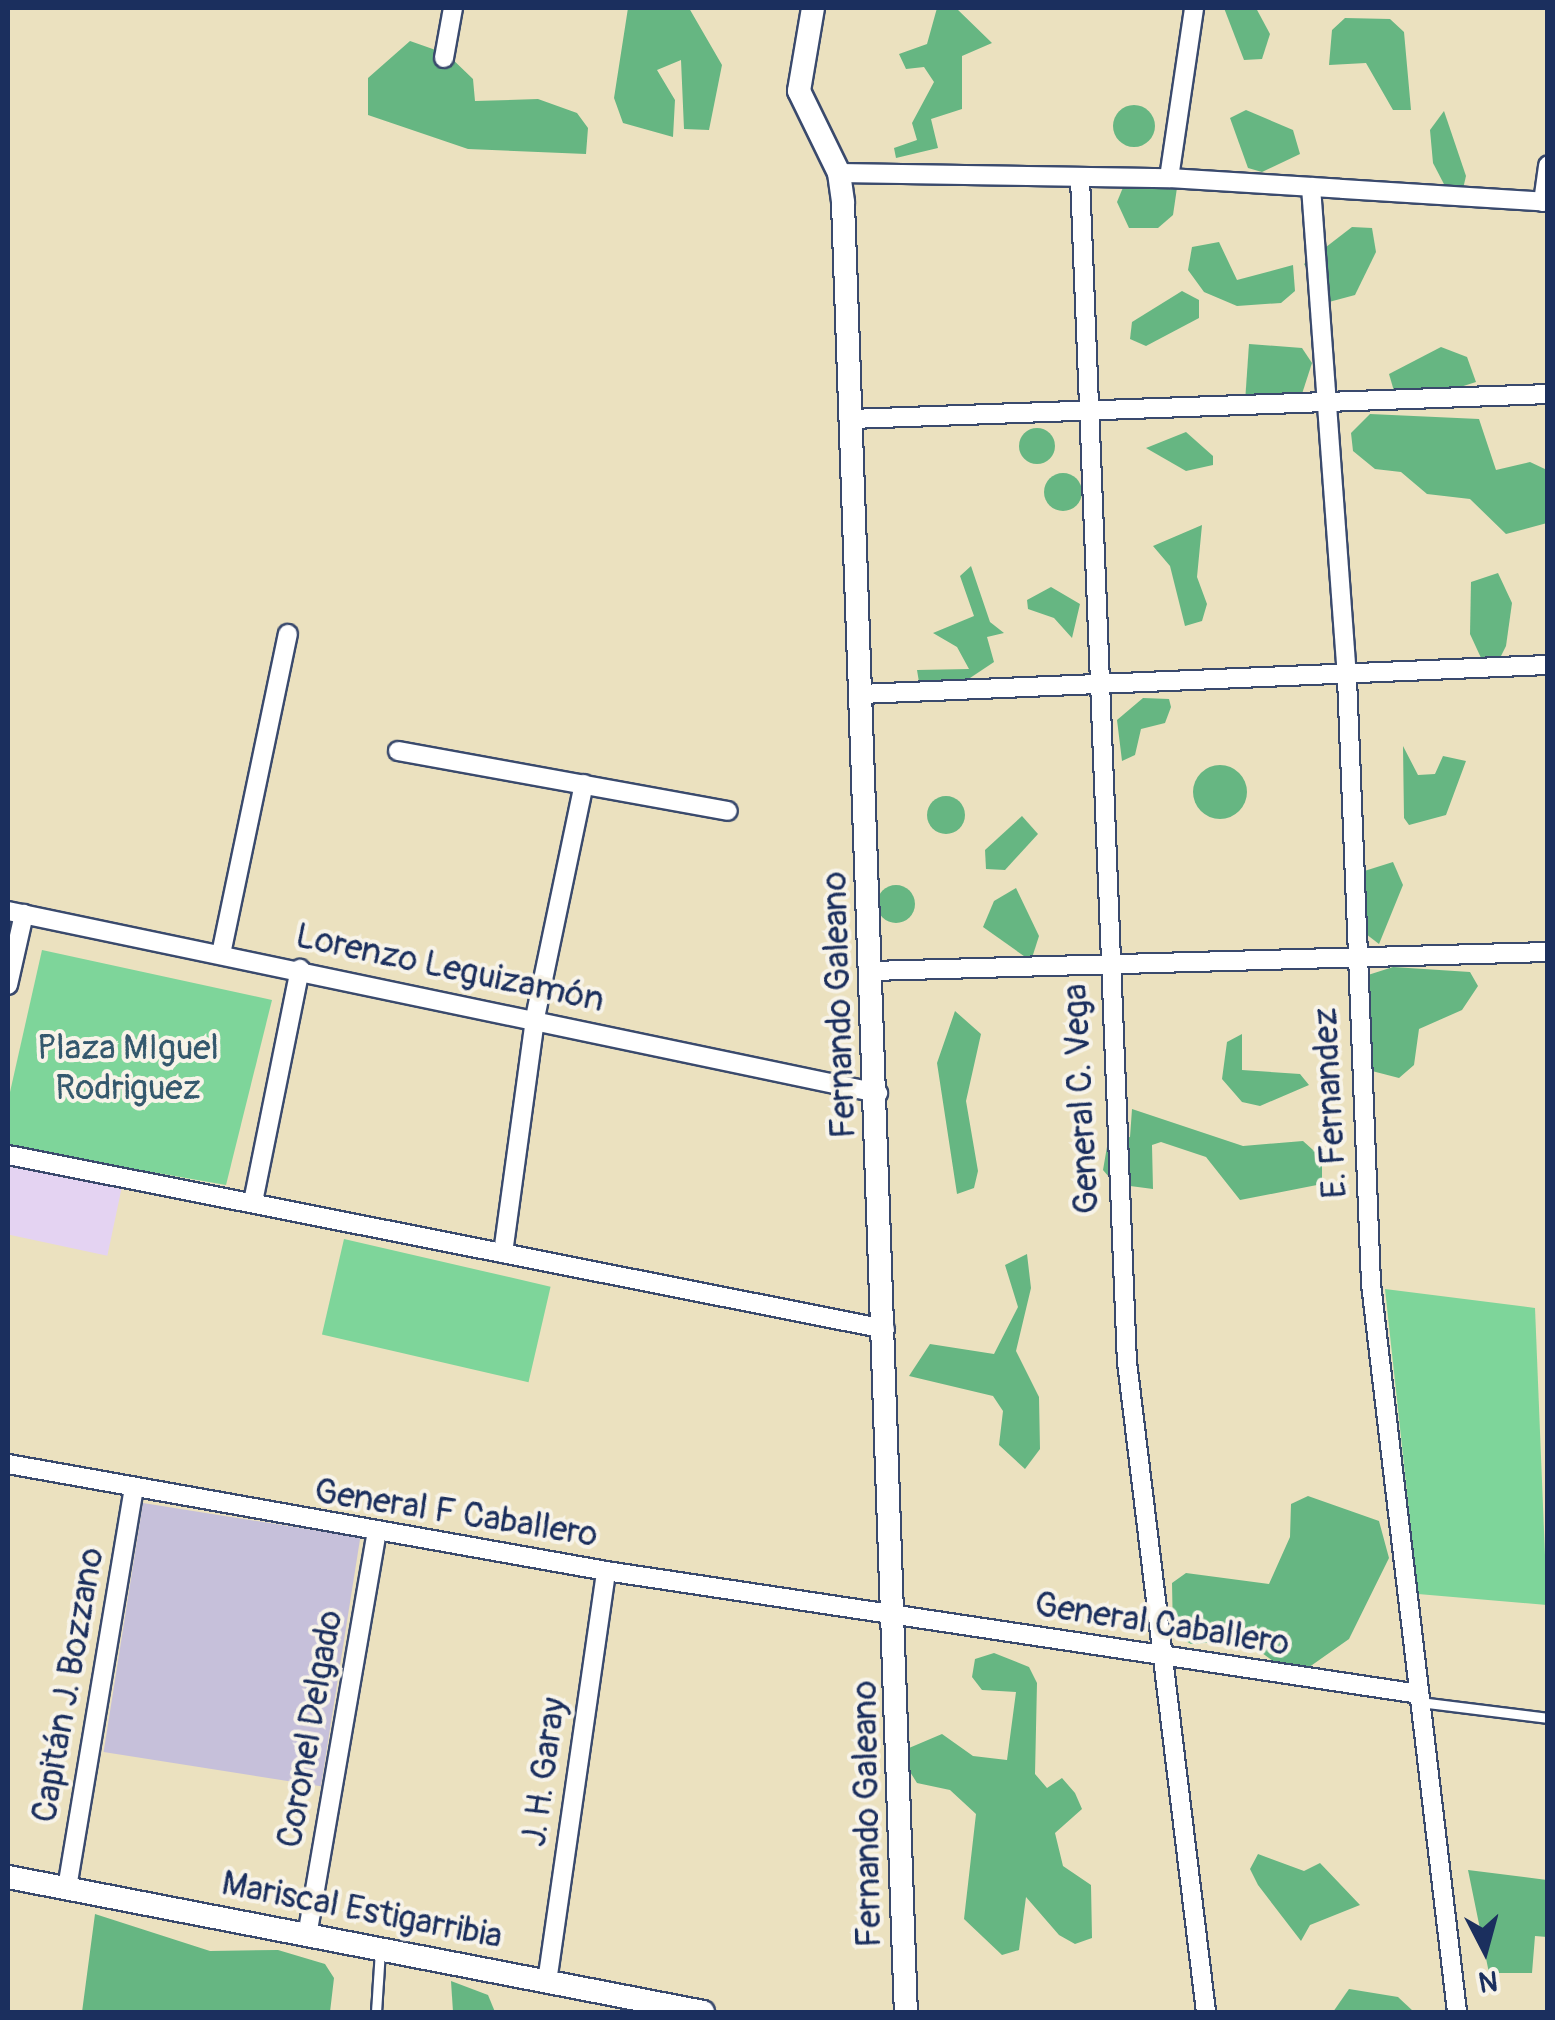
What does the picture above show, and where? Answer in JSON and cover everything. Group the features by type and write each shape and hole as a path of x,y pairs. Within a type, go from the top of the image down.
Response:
{"street":[{"path":"444,58 453,8"},
{"name":"Fernando Galeano","path":"813,8 799,91 840,173 897,1613 906,2012"},
{"path":"1169,178 1194,8"},
{"path":"840,173 1169,178 1545,202 1548,166"},
{"name":"General C. Vega","path":"1080,178 1094,685 1127,1362 1206,2012"},
{"name":"E. Fernandez","path":"1311,187 1332,407 1347,678 1371,1284 1457,2012"},
{"path":"850,419 1332,407 1548,394"},
{"path":"221,954 288,634"},
{"path":"862,694 1347,678 1548,665"},
{"path":"398,751 728,811"},
{"path":"502,1252 535,1018 584,784"},
{"path":"8,985 16,912"},
{"name":"Lorenzo Leguizamón","path":"16,912 878,1093"},
{"path":"872,971 1106,960 1548,952"},
{"path":"253,1202 300,969"},
{"path":"8,1155 885,1329"},
{"name":"General F Caballero","path":"8,1464 133,1492 606,1571 897,1613"},
{"name":"Capitán J. Bozzano","path":"66,1888 133,1492"},
{"name":"Coronel Delgado","path":"307,1936 376,1532"},
{"name":"J. H. Garay","path":"547,1982 606,1571"},
{"name":"General Caballero","path":"897,1613 1164,1661 1419,1698"},
{"name":"Mariscal Estigarribia","path":"8,1877 702,2012"}],"lane":[{"path":"1419,1698 1548,1718"},
{"path":"376,2012 380,1950"}],"shaded area":[{"path":"8,1165 121,1189 107,1256 8,1235"},
{"path":"143,1503 360,1537 321,1786 104,1752"}],"green space":[{"path":"628,8 689,8 722,65 709,130 684,129 681,60 657,70 675,100 673,137 623,123 614,98"},
{"path":"937,8 956,8 992,43 962,56 962,109 931,119 938,148 896,158 894,148 917,140 912,123 934,82 924,67 906,69 899,54 927,44"},
{"path":"1224,8 1256,8 1270,34 1262,59 1244,60"},
{"path":"1345,18 1390,19 1404,32 1411,110 1393,110 1366,63 1329,65 1332,30"},
{"path":"410,41 447,54 473,79 475,101 538,99 577,113 588,128 586,154 468,149 368,115 368,78"},
{"path":"1134,105 1149,111 1155,126 1149,141 1134,147 1119,141 1113,126 1119,111"},
{"path":"1246,110 1293,130 1300,154 1262,172 1248,168 1230,118"},
{"path":"1444,111 1466,176 1462,193 1446,188 1433,163 1430,130"},
{"path":"1178,181 1173,215 1158,228 1129,228 1117,202 1124,185"},
{"path":"1352,227 1372,228 1376,252 1355,295 1329,302 1304,264"},
{"path":"1219,242 1237,280 1293,265 1295,291 1281,303 1237,306 1204,292 1188,270 1192,247"},
{"path":"1182,291 1199,300 1199,318 1146,346 1130,339 1132,322"},
{"path":"1249,344 1302,348 1312,363 1301,397 1245,402"},
{"path":"1441,347 1467,357 1476,382 1435,395 1394,391 1389,374"},
{"path":"1370,414 1479,419 1496,470 1530,462 1547,470 1547,523 1506,534 1470,499 1427,494 1401,472 1375,469 1353,451 1351,433"},
{"path":"1037,428 1050,433 1055,446 1050,459 1037,464 1024,459 1019,446 1024,433"},
{"path":"1186,432 1213,456 1213,465 1186,471 1146,448"},
{"path":"1063,473 1076,479 1082,492 1076,505 1063,511 1050,505 1044,492 1050,479"},
{"path":"1202,525 1197,577 1207,604 1202,621 1185,626 1170,566 1153,546"},
{"path":"971,566 990,622 1004,633 987,637 994,662 958,686 919,682 917,670 969,669 957,647 933,633 974,616 960,576"},
{"path":"1498,573 1512,603 1506,646 1499,660 1482,660 1470,634 1471,582"},
{"path":"1051,587 1080,604 1072,638 1054,618 1028,609 1027,600"},
{"path":"1143,698 1169,699 1171,707 1165,723 1141,729 1135,755 1122,761 1117,720"},
{"path":"1403,746 1418,775 1435,774 1443,756 1466,761 1446,815 1409,825 1404,818"},
{"path":"1220,765 1239,773 1247,792 1239,811 1220,819 1201,811 1193,792 1201,773"},
{"path":"946,796 959,802 965,815 959,828 946,834 933,828 927,815 933,802"},
{"path":"1022,816 1038,834 1005,870 986,869 985,850"},
{"path":"1393,862 1403,885 1379,944 1366,934 1358,873"},
{"path":"896,885 910,890 915,904 910,918 896,923 882,918 877,904 882,890"},
{"path":"1016,888 1039,936 1031,961 983,927 994,901"},
{"name":"Plaza MIguel Rodriguez","path":"42,950 272,1000 226,1185 8,1147 8,1101"},
{"path":"1393,967 1470,972 1478,986 1462,1010 1419,1029 1414,1065 1399,1078 1372,1071 1360,1004 1368,975"},
{"path":"955,1011 981,1034 966,1101 978,1171 974,1188 957,1194 937,1063"},
{"path":"1242,1034 1242,1070 1300,1074 1309,1085 1260,1106 1242,1102 1222,1079 1227,1042"},
{"path":"1132,1109 1243,1146 1303,1141 1322,1158 1322,1184 1240,1200 1206,1157 1161,1142 1152,1145 1153,1189 1115,1184 1103,1170 1108,1141 1130,1137"},
{"path":"344,1239 551,1287 529,1382 322,1334"},
{"path":"1027,1254 1031,1288 1016,1351 1039,1397 1040,1449 1025,1469 999,1445 1003,1411 993,1396 909,1376 930,1344 994,1354 1018,1307 1005,1265"},
{"path":"1385,1289 1535,1308 1547,1605 1418,1594"},
{"path":"1308,1496 1379,1521 1389,1558 1349,1639 1305,1670 1287,1671 1244,1640 1191,1644 1173,1634 1172,1583 1186,1573 1269,1584 1290,1537 1291,1504"},
{"path":"994,1653 1029,1667 1037,1683 1035,1774 1047,1788 1062,1778 1075,1793 1082,1809 1055,1833 1063,1866 1091,1885 1092,1938 1075,1944 1059,1935 1026,1897 1019,1950 1002,1955 964,1919 976,1814 950,1790 917,1783 907,1767 909,1748 942,1734 973,1756 1007,1760 1016,1692 982,1690 972,1677 975,1659"},
{"path":"1258,1854 1304,1871 1320,1863 1360,1905 1310,1925 1301,1941 1250,1869"},
{"path":"1468,1870 1547,1880 1547,1937 1535,1936 1532,1973 1489,1973"},
{"path":"95,1914 210,1951 278,1950 325,1964 334,1978 330,2012 82,2012"},
{"path":"451,1981 488,1995 495,2012 453,2012"},
{"path":"1349,1989 1398,1997 1414,2012 1333,2012"}]}
